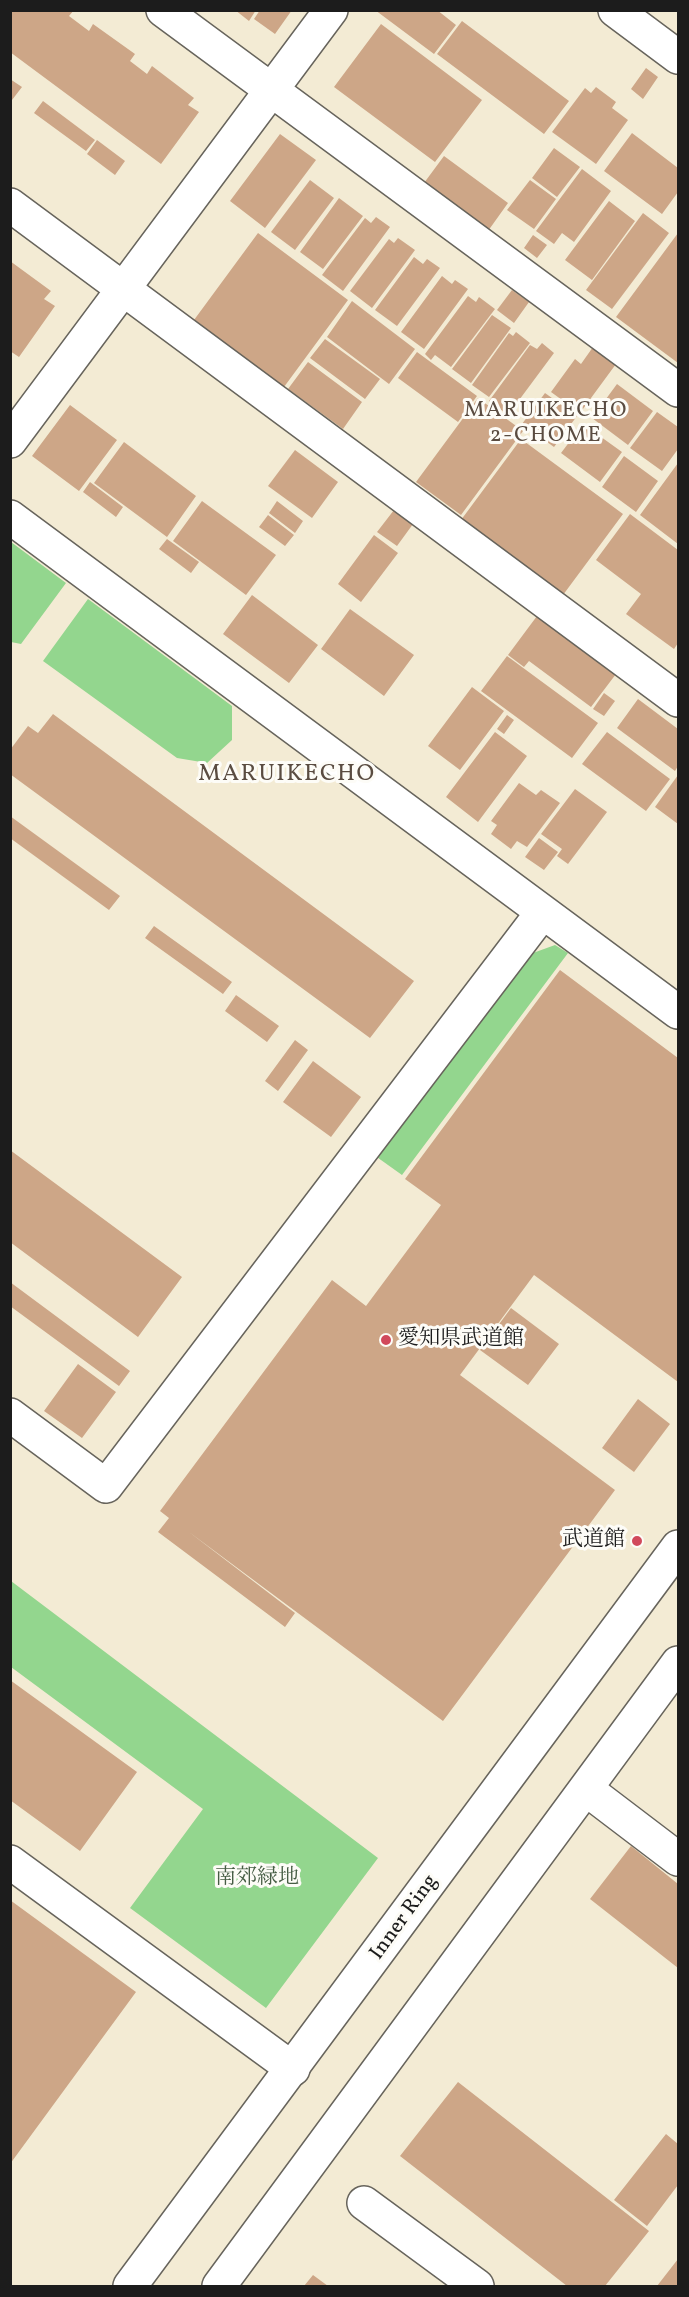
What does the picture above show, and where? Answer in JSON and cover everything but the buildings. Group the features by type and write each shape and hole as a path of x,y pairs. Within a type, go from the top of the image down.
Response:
{"street":[{"path":"163,10 678,390"},
{"path":"10,441 331,10"},
{"path":"615,10 678,57"},
{"path":"10,205 678,699"},
{"path":"10,518 542,913 676,1005"},
{"path":"10,1415 106,1486 542,913"},
{"name":"Inner Ring","path":"130,2286 678,1547"},
{"path":"219,2286 678,1663"},
{"path":"586,1789 678,1859"},
{"path":"10,1862 293,2069"},
{"path":"364,2203 477,2286"}],"green space":[{"path":"11,542 66,583 21,644 11,642"},
{"path":"88,599 232,706 232,740 207,763 177,758 43,661"},
{"path":"555,945 568,953 402,1175 374,1155 522,957"},
{"name":"南郊緑地","path":"11,1581 378,1858 266,2008 130,1908 203,1809 11,1667"}],"place":[{"name":"愛知県武道館","path":"386,1340"},
{"name":"武道館","path":"637,1541"}],"district":[{"name":"MARUIKECHO 2-CHOME","path":"546,425"},
{"name":"MARUIKECHO","path":"287,776"}]}
